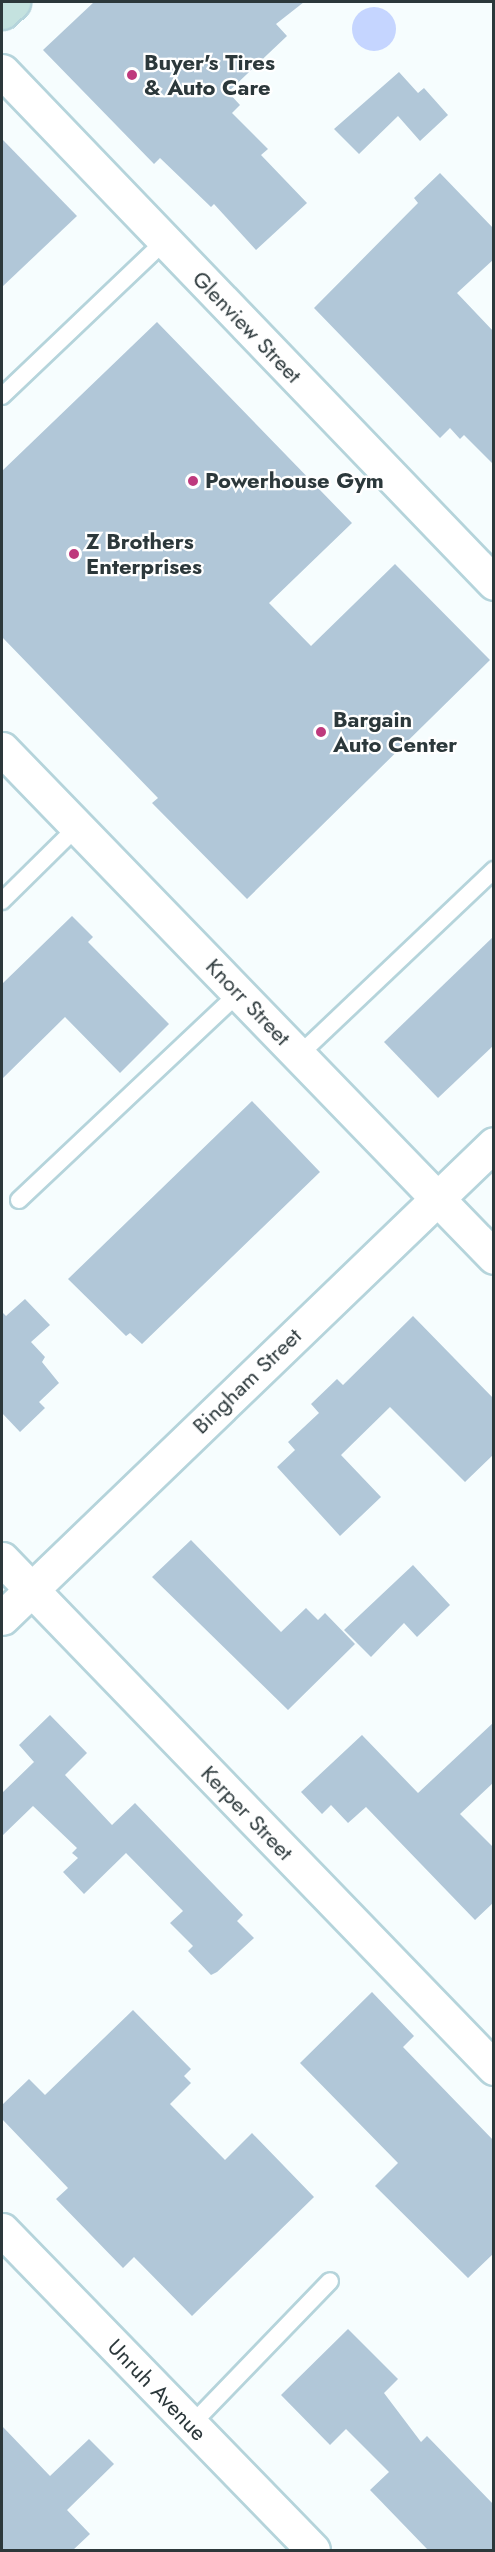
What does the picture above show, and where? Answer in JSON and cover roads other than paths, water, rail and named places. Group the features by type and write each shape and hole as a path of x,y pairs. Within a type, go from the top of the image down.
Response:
{"main road":[{"path":"2,12 13,2"}],"street":[{"name":"Glenview Street","path":"2,70 494,583"},
{"name":"Knorr Street","path":"2,749 494,1257"},
{"name":"Bingham Street","path":"2,1618 494,1144"},
{"name":"Kerper Street","path":"2,1558 494,2068"},
{"name":"Unruh Avenue","path":"2,2230 314,2550"}],"lane":[{"path":"2,396 165,241"},
{"path":"2,901 76,827"},
{"path":"299,1055 494,870"},
{"path":"18,1200 239,993"},
{"path":"191,2425 330,2281"}],"water":[{"path":"374,7 390,13 396,29 390,45 374,51 358,45 352,29 358,13"}],"place":[{"name":"Buyer's Tires & Auto Care","path":"132,75"},
{"name":"Powerhouse Gym","path":"193,481"},
{"name":"Z Brothers Enterprises","path":"74,554"},
{"name":"Bargain Auto Center","path":"321,732"}]}
